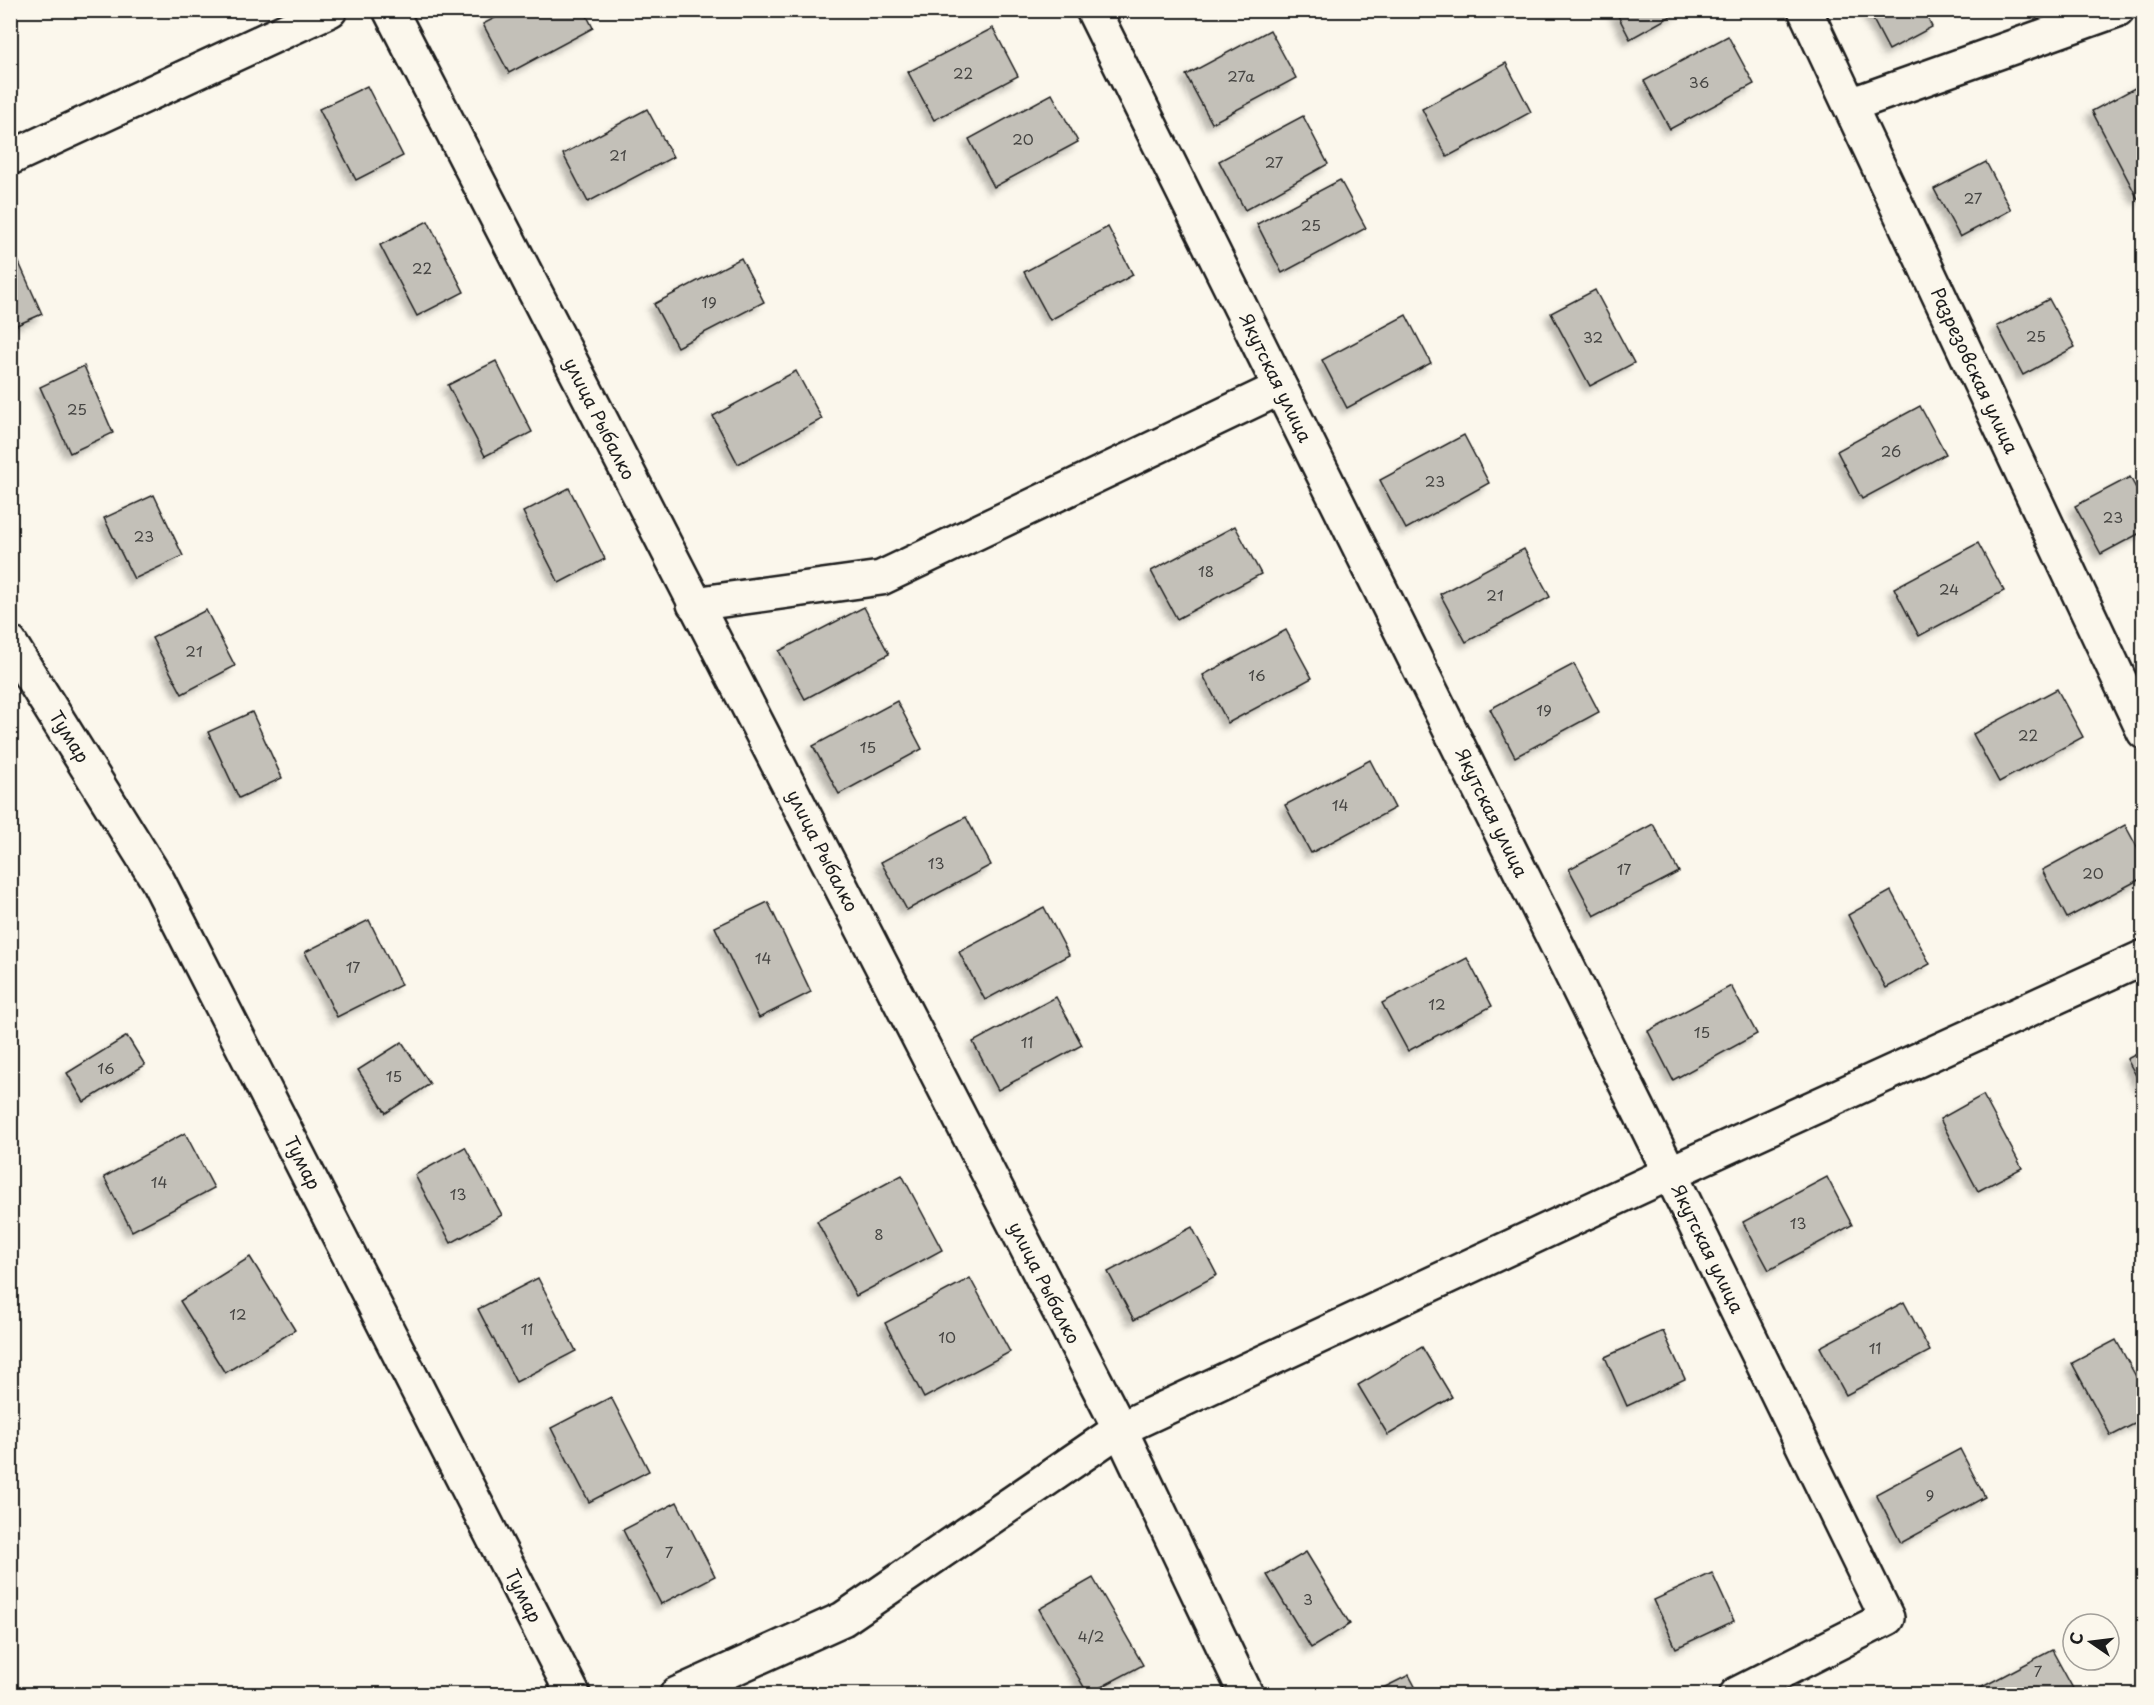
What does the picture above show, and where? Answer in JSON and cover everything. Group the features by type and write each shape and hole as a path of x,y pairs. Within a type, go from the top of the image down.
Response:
{"street":[{"path":"10,158 330,10"},
{"name":"улица Рыбалко","path":"390,10 1120,1429 1246,1695"},
{"name":"Якутская улица","path":"1093,10 1670,1173 1887,1618 1737,1695"},
{"name":"Разрезовская улица","path":"1804,10 2144,732"},
{"path":"1850,105 2117,10"},
{"path":"694,604 881,578 1280,388"},
{"name":"Тумар","path":"10,643 158,880 573,1695"},
{"path":"677,1695 843,1618 1120,1429 1670,1173 2144,957"}],"building":[{"path":"510,10 584,10 593,28 509,73 483,24"},
{"path":"1615,10 1682,10 1630,39"},
{"path":"1868,10 1924,10 1932,27 1889,50"},
{"path":"993,28 1018,76 934,120 908,72"},
{"path":"1270,30 1296,78 1212,123 1186,75"},
{"path":"1728,36 1754,84 1670,129 1644,81"},
{"path":"1506,63 1531,112 1447,157 1422,109"},
{"path":"2144,83 2144,196 2138,199 2092,111"},
{"path":"367,86 403,156 356,180 319,109"},
{"path":"1052,94 1078,142 994,187 969,139"},
{"path":"647,109 673,157 588,202 563,154"},
{"path":"1303,116 1328,164 1245,210 1219,161"},
{"path":"1986,162 2011,210 1960,237 1934,189"},
{"path":"1340,180 1366,228 1282,273 1257,224"},
{"path":"428,221 464,292 417,316 380,245"},
{"path":"1108,227 1133,275 1050,320 1024,272"},
{"path":"12,247 42,314 10,328 10,248"},
{"path":"741,258 764,302 677,347 654,304"},
{"path":"1595,290 1634,363 1590,386 1551,313"},
{"path":"2049,299 2075,347 2023,375 1997,326"},
{"path":"1406,315 1431,363 1347,408 1322,360"},
{"path":"496,361 532,432 485,456 448,385"},
{"path":"84,366 113,433 70,453 40,387"},
{"path":"796,371 822,419 738,464 713,416"},
{"path":"1920,406 1946,454 1862,499 1837,451"},
{"path":"1464,435 1489,483 1406,529 1380,480"},
{"path":"2130,477 2144,503 2144,531 2101,554 2075,506"},
{"path":"569,488 605,559 559,583 523,512"},
{"path":"154,495 183,556 134,579 104,518"},
{"path":"1235,526 1261,574 1177,619 1151,571"},
{"path":"1978,543 2004,591 1919,636 1894,588"},
{"path":"1524,549 1550,597 1466,642 1440,594"},
{"path":"864,607 889,654 805,699 779,651"},
{"path":"206,610 235,666 182,694 152,638"},
{"path":"1286,630 1312,678 1228,723 1203,675"},
{"path":"1574,664 1599,712 1515,757 1490,709"},
{"path":"2057,689 2083,737 1999,782 1973,734"},
{"path":"897,701 922,749 839,794 813,746"},
{"path":"252,712 282,778 239,798 208,732"},
{"path":"1370,760 1395,808 1311,853 1285,805"},
{"path":"966,817 991,865 907,910 881,862"},
{"path":"1653,824 1679,872 1594,916 1569,869"},
{"path":"2125,825 2144,860 2144,877 2067,918 2042,870"},
{"path":"1891,891 1930,964 1886,988 1848,915"},
{"path":"768,902 811,992 759,1018 715,927"},
{"path":"1044,907 1069,955 985,1000 959,952"},
{"path":"369,920 401,985 337,1017 305,952"},
{"path":"1467,958 1492,1006 1408,1051 1382,1003"},
{"path":"1731,986 1757,1034 1673,1080 1648,1031"},
{"path":"1056,997 1082,1045 998,1090 973,1042"},
{"path":"127,1036 145,1065 84,1102 67,1073"},
{"path":"402,1042 430,1084 386,1113 358,1070"},
{"path":"2144,1050 2144,1090 2127,1059"},
{"path":"1983,1095 2022,1168 1978,1191 1940,1119"},
{"path":"185,1133 214,1188 132,1231 104,1177"},
{"path":"465,1147 502,1215 451,1243 415,1175"},
{"path":"902,1175 942,1250 856,1296 817,1221"},
{"path":"1827,1177 1852,1225 1769,1270 1743,1222"},
{"path":"1192,1227 1217,1275 1134,1320 1108,1272"},
{"path":"250,1257 295,1330 225,1373 180,1301"},
{"path":"538,1278 576,1351 516,1382 478,1309"},
{"path":"970,1278 1010,1352 924,1398 885,1323"},
{"path":"1904,1302 1930,1351 1846,1395 1820,1347"},
{"path":"1663,1331 1685,1379 1627,1406 1605,1357"},
{"path":"2116,1340 2144,1391 2144,1419 2111,1436 2072,1363"},
{"path":"1422,1347 1452,1397 1388,1435 1358,1385"},
{"path":"611,1397 649,1471 589,1502 551,1428"},
{"path":"1960,1449 1985,1497 1901,1543 1876,1494"},
{"path":"677,1502 715,1576 661,1604 623,1530"},
{"path":"1306,1552 1350,1624 1311,1648 1267,1575"},
{"path":"1712,1573 1734,1621 1676,1648 1654,1600"},
{"path":"1093,1578 1143,1665 1088,1694 1039,1609"},
{"path":"2052,1650 2061,1666 2061,1672 2064,1672 2076,1694 1969,1694"},
{"path":"1409,1675 1419,1694 1371,1694"}]}
